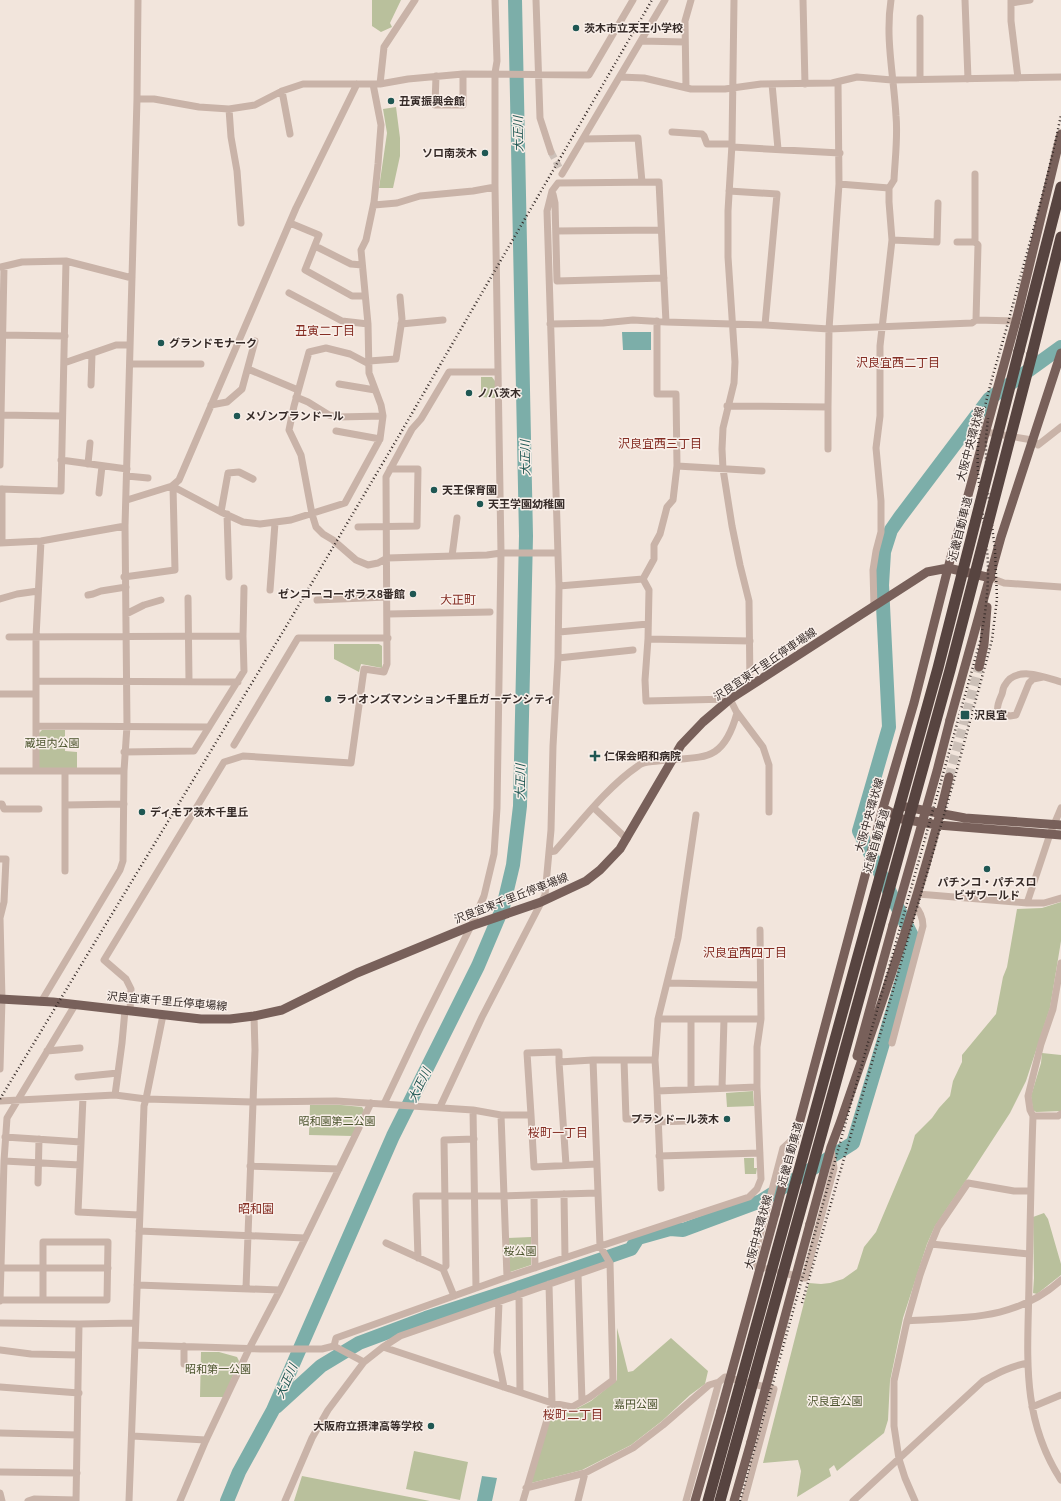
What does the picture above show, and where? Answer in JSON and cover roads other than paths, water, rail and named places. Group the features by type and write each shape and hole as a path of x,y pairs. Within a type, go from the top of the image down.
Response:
{"highway":[{"name":"近畿自動車道","path":"708,1501 849,985 938,668 1061,187"},
{"path":"720,1501 952,663 1061,237"}],"main road":[{"name":"大阪中央環状線","path":"695,1501 775,1214 883,808 914,703 948,568 1016,321 1061,134"},
{"path":"838,1129 893,925 991,578 1001,537 1061,353"},
{"name":"沢良宜東千里丘停車場線","path":"1,999 216,1019 254,1016 282,1010 357,973 471,926 537,903 586,881 616,855 627,839 681,746 699,726 730,699 927,572 948,568 991,578"},
{"path":"979,667 984,645 988,588"},
{"path":"734,1501 831,1147 918,894 938,825 949,777"},
{"path":"883,808 905,807 965,818 1057,825"},
{"path":"883,808 902,819 938,825 1061,835"}],"street":[{"path":"41,1002 120,870 123,857 124,752 127,726 126,587 124,577 137,99 138,0"},
{"path":"172,487 243,522 260,524 291,520 345,503 380,439 382,416 381,405 369,373 368,324 361,250 366,240 374,205 381,125 376,84 384,47 415,0"},
{"path":"385,1104 420,1026 471,926 484,896 494,854 497,808 501,553 495,187 495,73 497,61 495,0"},
{"path":"536,0 540,118 552,152"},
{"path":"137,99 199,107 229,109 255,105 282,91 303,84 376,84 408,79 463,74 495,73 589,75 633,0"},
{"path":"437,1107 537,903 545,895 551,830 553,746 559,632 557,501 547,211 552,191 558,183 561,171 583,139 665,0"},
{"path":"686,88 685,21 691,0"},
{"path":"734,0 734,88 729,191 728,257 735,362 734,383 722,428 723,469 738,558 749,600 750,686"},
{"path":"803,0 805,84"},
{"path":"876,606 873,570 881,532 881,501 876,448 880,416 880,346 892,240 889,188 894,180 896,116 888,17 891,0"},
{"path":"965,0 968,79"},
{"path":"1018,78 1011,21 1011,2 1030,0"},
{"path":"920,18 920,79"},
{"path":"641,41 685,42"},
{"path":"436,76 435,105 463,105 463,74"},
{"path":"620,77 644,78 686,88 711,89 734,88 760,84 838,82 857,77 892,80 1061,77"},
{"path":"828,449 829,329 840,153 838,82"},
{"path":"126,500 172,487 179,480 290,223 357,84"},
{"path":"772,84 778,149"},
{"path":"282,91 290,134"},
{"path":"229,109 231,137 237,171 241,223"},
{"path":"672,132 702,134 707,144 840,153"},
{"path":"583,139 638,138 642,182"},
{"path":"975,174 975,242 978,245 976,320"},
{"path":"558,183 659,182 666,322"},
{"path":"839,184 889,188"},
{"path":"374,205 397,203 420,196 473,191 495,187"},
{"path":"552,191 555,203 557,281 664,278"},
{"path":"729,191 777,194 766,325"},
{"path":"892,240 937,242 938,203"},
{"path":"290,223 320,235 305,270 352,296 365,296"},
{"path":"556,231 661,230"},
{"path":"957,242 975,242"},
{"path":"315,246 351,264 362,265"},
{"path":"0,465 2,267 22,262 66,261 132,278"},
{"path":"66,261 61,491 1,489 1,543 41,541 125,526"},
{"path":"289,293 342,321 368,324"},
{"path":"400,297 401,324 396,358 369,362 350,354 326,348 309,352 289,430 301,455 312,514 316,527 356,560 368,565 378,563 387,558 487,555 501,553 558,553"},
{"path":"401,324 443,320"},
{"path":"550,324 604,323 633,320 829,329 883,328 972,323 976,320 1016,321"},
{"path":"643,579 654,559 654,545 660,534 667,507 673,500 676,466 676,394 657,394 657,321"},
{"path":"1,335 65,336"},
{"path":"211,405 227,402 242,389 255,341"},
{"path":"64,363 116,345 130,345"},
{"path":"91,385 92,354"},
{"path":"130,364 201,364"},
{"path":"248,369 297,394 329,415 338,417 382,416"},
{"path":"115,1095 131,989 126,979 104,960 224,762 243,756 351,763 364,669 384,672 388,664 386,477 412,429 421,419 450,372 498,372"},
{"path":"339,384 375,390"},
{"path":"728,406 828,407"},
{"path":"0,415 62,416"},
{"path":"986,432 1032,440 1038,445 1061,427"},
{"path":"336,431 380,439"},
{"path":"88,464 90,443"},
{"path":"61,460 102,466 148,478"},
{"path":"98,493 102,466"},
{"path":"676,466 762,471"},
{"path":"358,527 417,526 418,469 390,469"},
{"path":"229,577 224,513 228,473 239,472 253,479"},
{"path":"124,577 175,570 172,487"},
{"path":"452,556 457,518"},
{"path":"270,590 275,523"},
{"path":"36,771 36,637 41,541"},
{"path":"991,578 1004,583 1061,587"},
{"path":"559,586 643,579"},
{"path":"643,579 649,590 645,680 646,701 730,699 737,712 763,747 769,765 769,812"},
{"path":"88,595 101,591 126,587"},
{"path":"124,752 194,751 244,671 244,588"},
{"path":"0,599 17,594 38,591"},
{"path":"317,600 387,597"},
{"path":"188,598 189,681"},
{"path":"126,614 144,605 160,600"},
{"path":"388,614 490,612"},
{"path":"559,632 648,624"},
{"path":"9,637 243,636"},
{"path":"234,745 298,638 388,638"},
{"path":"648,639 750,641"},
{"path":"558,658 633,650"},
{"path":"1043,677 1033,679 1029,683 1016,715 1012,717 999,713 997,707 1005,684 1010,679 1024,674 1043,677 1061,682"},
{"path":"36,681 238,682"},
{"path":"0,694 36,694"},
{"path":"549,852 555,852 618,780 640,764 674,759 701,758 716,751 726,742 733,727 737,712"},
{"path":"36,726 209,727"},
{"path":"65,771 65,871"},
{"path":"0,772 124,771"},
{"path":"0,804 2,804 4,810 39,809"},
{"path":"65,805 124,804"},
{"path":"594,808 627,839"},
{"path":"1027,903 1050,834 1057,825 1061,808"},
{"path":"661,1188 655,1060 658,1019 668,984 678,938 696,814"},
{"path":"0,859 6,859 0,918 0,1069"},
{"path":"918,894 1027,903 1044,903 1061,898"},
{"path":"892,1043 923,926 920,911 914,905"},
{"path":"334,1346 336,1338 507,1277 749,1197 757,1189 761,1179 757,1087 757,1047 761,1019 760,930"},
{"path":"1061,963 1053,1009 1041,1044 1028,1096 1030,1110 1034,1116 1030,1191 1028,1363 1032,1407 1036,1424 1048,1458 1061,1480"},
{"path":"668,984 760,985"},
{"path":"43,1300 43,1242 108,1242 107,1300 43,1300 0,1300 4,1162 7,1118 75,1005"},
{"path":"129,1501 144,1106 163,1015"},
{"path":"246,1288 255,1050 254,1016"},
{"path":"658,1019 761,1019"},
{"path":"722,1088 724,1019"},
{"path":"691,1020 691,1089"},
{"path":"47,1051 80,1048"},
{"path":"566,1165 559,1052 527,1053 534,1166 566,1165 596,1164"},
{"path":"559,1062 593,1060 655,1060"},
{"path":"383,1347 504,1387 572,1407 590,1397 612,1380 610,1264 600,1246 593,1060"},
{"path":"624,1060 626,1119 687,1121"},
{"path":"78,1077 118,1073"},
{"path":"657,1091 757,1087"},
{"path":"0,1101 115,1095 146,1099 252,1102 336,1101 473,1110 501,1115 531,1115"},
{"path":"83,1097 78,1212 140,1215"},
{"path":"180,1501 206,1440 249,1349 280,1290 371,1103"},
{"path":"473,1110 476,1288"},
{"path":"1034,1116 1058,1116 1061,1114"},
{"path":"501,1115 507,1277"},
{"path":"5,1137 81,1142"},
{"path":"795,1137 783,1148 752,1266 805,1278 834,1168 831,1147"},
{"path":"38,1183 39,1139"},
{"path":"443,1269 446,1266 444,1140 474,1139"},
{"path":"659,1156 760,1154"},
{"path":"4,1162 80,1165"},
{"path":"250,1166 339,1169"},
{"path":"915,1501 899,1459 894,1426 894,1381 907,1321 931,1244 938,1227 968,1183 1014,1191 1030,1191"},
{"path":"418,1258 416,1196 475,1197 598,1193"},
{"path":"564,1194 565,1258"},
{"path":"534,1195 535,1268"},
{"path":"139,1231 305,1238"},
{"path":"386,1243 443,1269 454,1296"},
{"path":"931,1244 1029,1254"},
{"path":"285,1501 312,1438 328,1410 361,1360 400,1336 610,1264"},
{"path":"0,1268 108,1268"},
{"path":"578,1274 582,1401"},
{"path":"907,1321 985,1316 1014,1309 1052,1289 1061,1280"},
{"path":"137,1284 280,1290"},
{"path":"522,1501 552,1402 549,1284"},
{"path":"519,1294 520,1392"},
{"path":"499,1302 497,1352 504,1387"},
{"path":"0,1323 135,1324"},
{"path":"28,1501 76,1501 79,1324"},
{"path":"135,1345 249,1349 322,1349 334,1346 361,1360"},
{"path":"184,1346 184,1364"},
{"path":"0,1350 30,1354 78,1355"},
{"path":"853,1501 983,1381 1000,1371 1015,1365 1028,1363"},
{"path":"526,1488 585,1473 633,1448 663,1425 709,1385 719,1382 725,1377 774,1389 744,1501"},
{"path":"686,1501 719,1382"},
{"path":"0,1387 79,1393"},
{"path":"1032,1407 1061,1396"},
{"path":"0,1433 77,1435"},
{"path":"132,1436 206,1440"},
{"path":"0,1472 76,1473"},
{"path":"578,1501 585,1473"},
{"path":"0,1493 2,1501"}],"water":[{"path":"622,332 651,332 651,350 623,350"},
{"path":"482,1476 497,1478 492,1501 477,1501"}],"waterway":[{"name":"大正川","path":"227,1501 239,1472 273,1410 393,1136 478,966 503,907 513,865 520,806 526,536 515,0"},
{"path":"276,1407 321,1366 359,1343 426,1318 631,1249 638,1238 670,1229 683,1230 761,1201 853,1143 914,940 859,831 889,727 882,585 884,552 891,530 989,399 1061,347"}],"tunnel":[{"path":"551,152 560,169"},
{"path":"949,777 979,667"}],"railway":[{"path":"0,1099 287,625 400,434 652,0"},
{"path":"740,1501 981,638 986,605 988,561 980,493 978,464 979,436 984,409 1042,196 1061,115"},
{"path":"802,1303 953,784 992,640 997,599 995,550 987,485 986,438 988,418"}],"place":[{"name":"茨木市立天王小学校","path":"576,28"},
{"name":"丑寅振興会館","path":"391,101"},
{"name":"ソロ南茨木","path":"485,153"},
{"name":"グランドモナーク","path":"161,343"},
{"name":"ノバ茨木","path":"469,393"},
{"name":"メゾンプランドール","path":"237,416"},
{"name":"天王保育園","path":"434,490"},
{"name":"天王学園幼稚園","path":"480,504"},
{"name":"ゼンコーコーポラス8番館","path":"413,594"},
{"name":"ライオンズマンション千里丘ガーデンシティ","path":"328,699"},
{"name":"沢良宜","path":"965,715"},
{"name":"仁保会昭和病院","path":"595,756"},
{"name":"ディモア茨木千里丘","path":"142,812"},
{"name":"パチンコ・パチスロ ビザワールド","path":"987,869"},
{"name":"プランドール茨木","path":"727,1119"},
{"name":"大阪府立摂津高等学校","path":"431,1426"}],"district":[{"name":"丑寅二丁目","path":"325,330"},
{"name":"沢良宜西二丁目","path":"898,362"},
{"name":"沢良宜西三丁目","path":"660,443"},
{"name":"大正町","path":"458,599"},
{"name":"沢良宜西四丁目","path":"745,952"},
{"name":"桜町一丁目","path":"558,1132"},
{"name":"昭和園","path":"256,1208"},
{"name":"桜町二丁目","path":"573,1414"}],"park label":[{"name":"蔵垣内公園","path":"52,743"},
{"name":"昭和園第二公園","path":"337,1121"},
{"name":"桜公園","path":"520,1251"},
{"name":"昭和第一公園","path":"218,1369"},
{"name":"沢良宜公園","path":"835,1401"},
{"name":"嘉円公園","path":"636,1404"}]}
